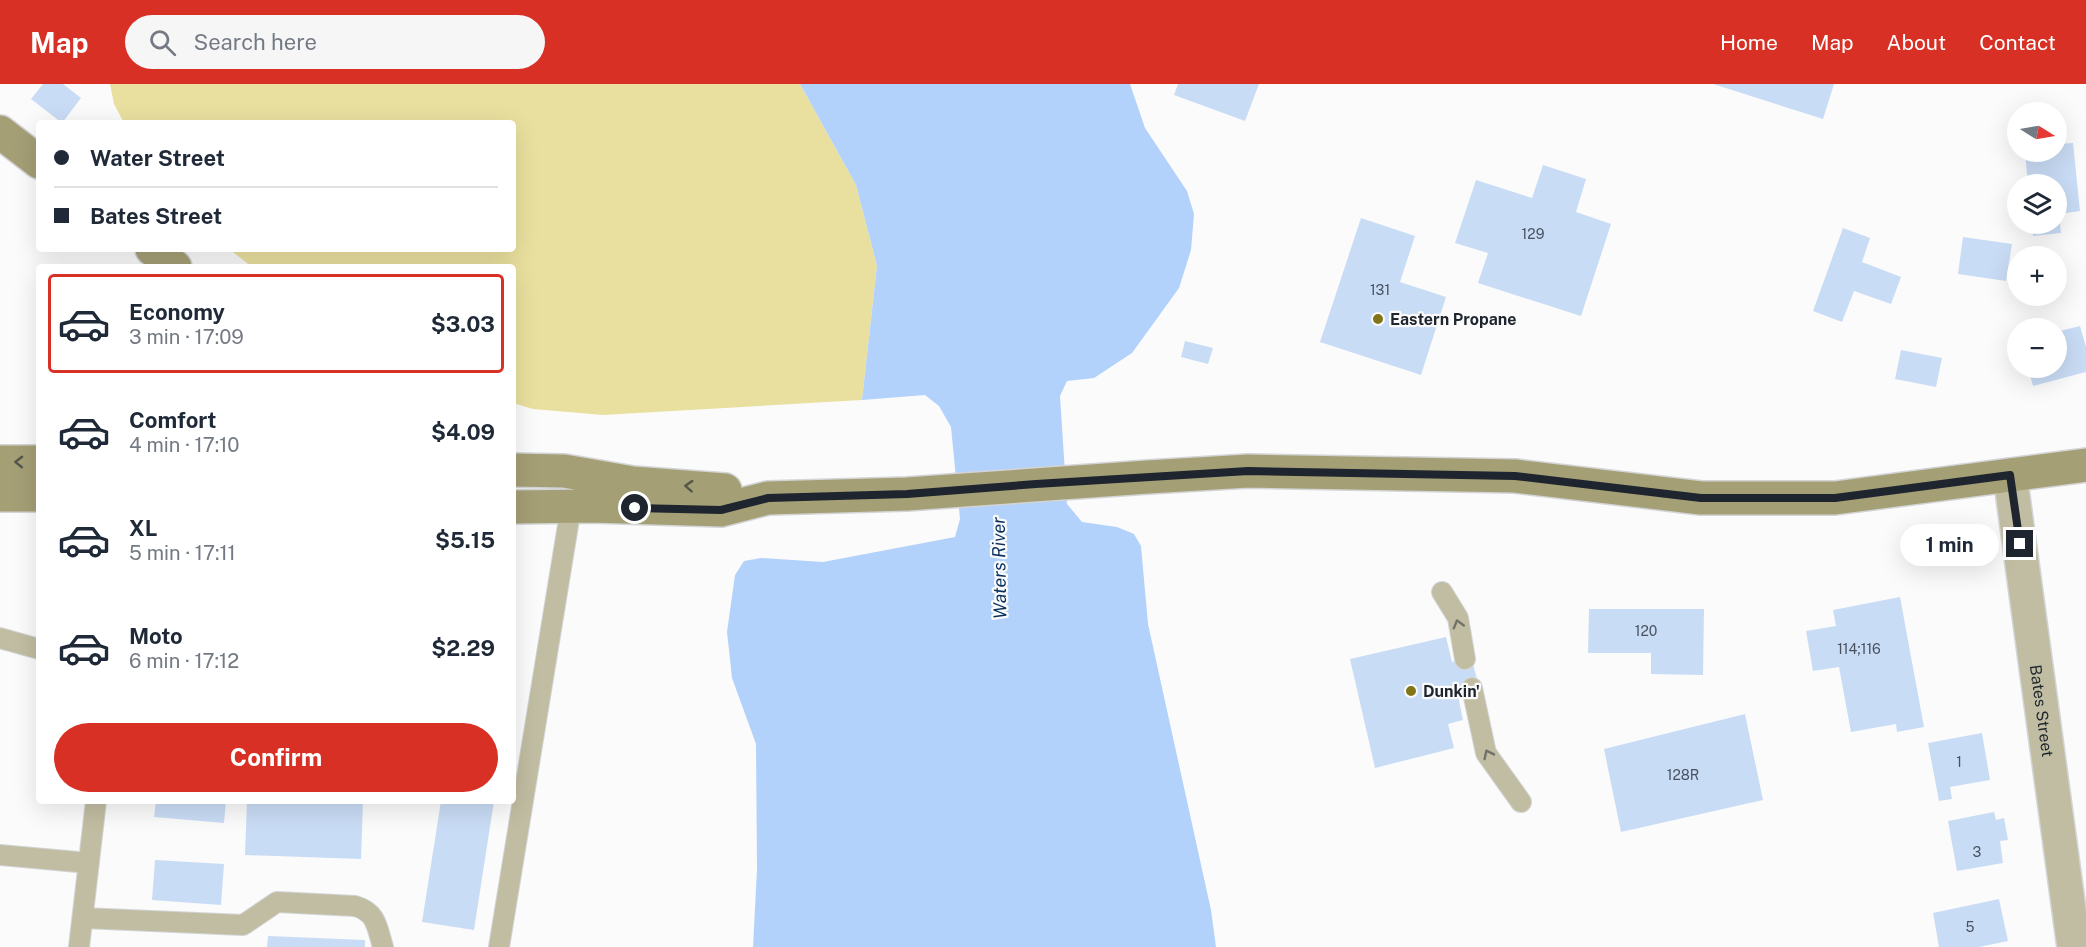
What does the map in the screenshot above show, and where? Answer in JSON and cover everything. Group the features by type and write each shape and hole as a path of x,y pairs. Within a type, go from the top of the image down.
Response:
{"main road":[{"path":"0,132 36,160"},
{"path":"516,458 564,471 633,483 713,488 768,498 907,494 1248,471 1515,476 1701,498 1835,498 2086,465"},
{"path":"0,462 36,462"},
{"path":"516,470 564,471"},
{"path":"0,495 36,495"},
{"path":"516,507 721,510 768,498"}],"street":[{"name":"Bates Street","path":"2010,475 2074,947"}],"lane":[{"path":"499,947 571,507"},
{"path":"1442,592 1458,618 1466,659"},
{"path":"0,638 36,648"},
{"path":"1472,688 1486,753 1521,802"},
{"path":"80,947 96,804"},
{"path":"0,855 89,863"},
{"path":"83,918 243,925 277,902 356,906 366,909 374,918 383,947"}],"shaded area":[{"path":"110,84 800,84 856,185 877,266 862,400 603,415 533,409 516,404 516,264 248,264 233,252 516,252 516,120 122,120 114,104"}],"water":[{"name":"Waters River","path":"800,84 1130,84 1145,128 1187,191 1194,214 1191,250 1179,288 1132,353 1094,378 1067,381 1060,396 1067,504 1082,522 1117,527 1134,534 1141,546 1148,624 1211,910 1216,947 753,947 757,869 756,744 732,678 727,632 735,575 744,561 761,558 823,562 955,537 960,519 951,427 939,406 925,395 862,400 877,266 856,185"}],"building":[{"path":"43,84 63,84 81,98 64,120 58,120 31,99"},
{"path":"1178,84 1259,84 1245,121 1174,95"},
{"path":"1713,84 1834,84 1823,119"},
{"path":"2067,143 2073,143 2080,211 2067,213 2067,174 2027,174 2026,162 2067,162"},
{"path":"1543,165 1586,179 1576,212 1611,224 1581,316 1478,283 1488,253 1455,243 1476,180 1532,198"},
{"path":"1361,218 1415,236 1400,282 1446,297 1421,375 1320,342"},
{"path":"1843,228 1870,238 1862,262 1901,277 1891,304 1854,291 1842,322 1813,311"},
{"path":"1963,237 2012,244 2007,246 2006,281 1958,274"},
{"path":"2080,326 2086,347 2086,372 2067,377 2067,329"},
{"path":"1185,341 1213,348 1208,364 1181,357"},
{"path":"1901,350 1942,358 1936,387 1895,379"},
{"path":"2031,378 2063,378 2033,386"},
{"path":"1900,597 1924,727 1897,732 1896,724 1851,732 1839,667 1813,671 1806,631 1836,626 1833,610"},
{"path":"1589,609 1704,609 1703,675 1651,674 1651,653 1588,653"},
{"path":"1446,637 1452,662 1471,657 1479,686 1457,691 1463,720 1448,724 1454,748 1375,768 1350,659"},
{"path":"1745,714 1763,800 1621,832 1604,749"},
{"path":"1982,733 1990,780 1950,787 1952,799 1939,801 1928,743"},
{"path":"156,804 226,804 224,823 154,817"},
{"path":"247,804 363,804 361,859 245,855"},
{"path":"441,804 494,804 474,930 422,922"},
{"path":"1994,812 1996,820 2004,818 2008,840 2000,841 2003,863 1957,871 1948,821"},
{"path":"155,860 224,864 221,905 152,900"},
{"path":"1999,899 2008,941 1979,947 1939,947 1933,913"},
{"path":"268,936 365,940 365,947 267,947"}],"place":[{"name":"Eastern Propane","path":"1378,319"},
{"name":"Dunkin'","path":"1411,691"}],"route":[{"path":"635,508 721,510 768,498 907,494 1248,471 1515,476 1701,498 1835,498 2010,475 2020,544"}]}
